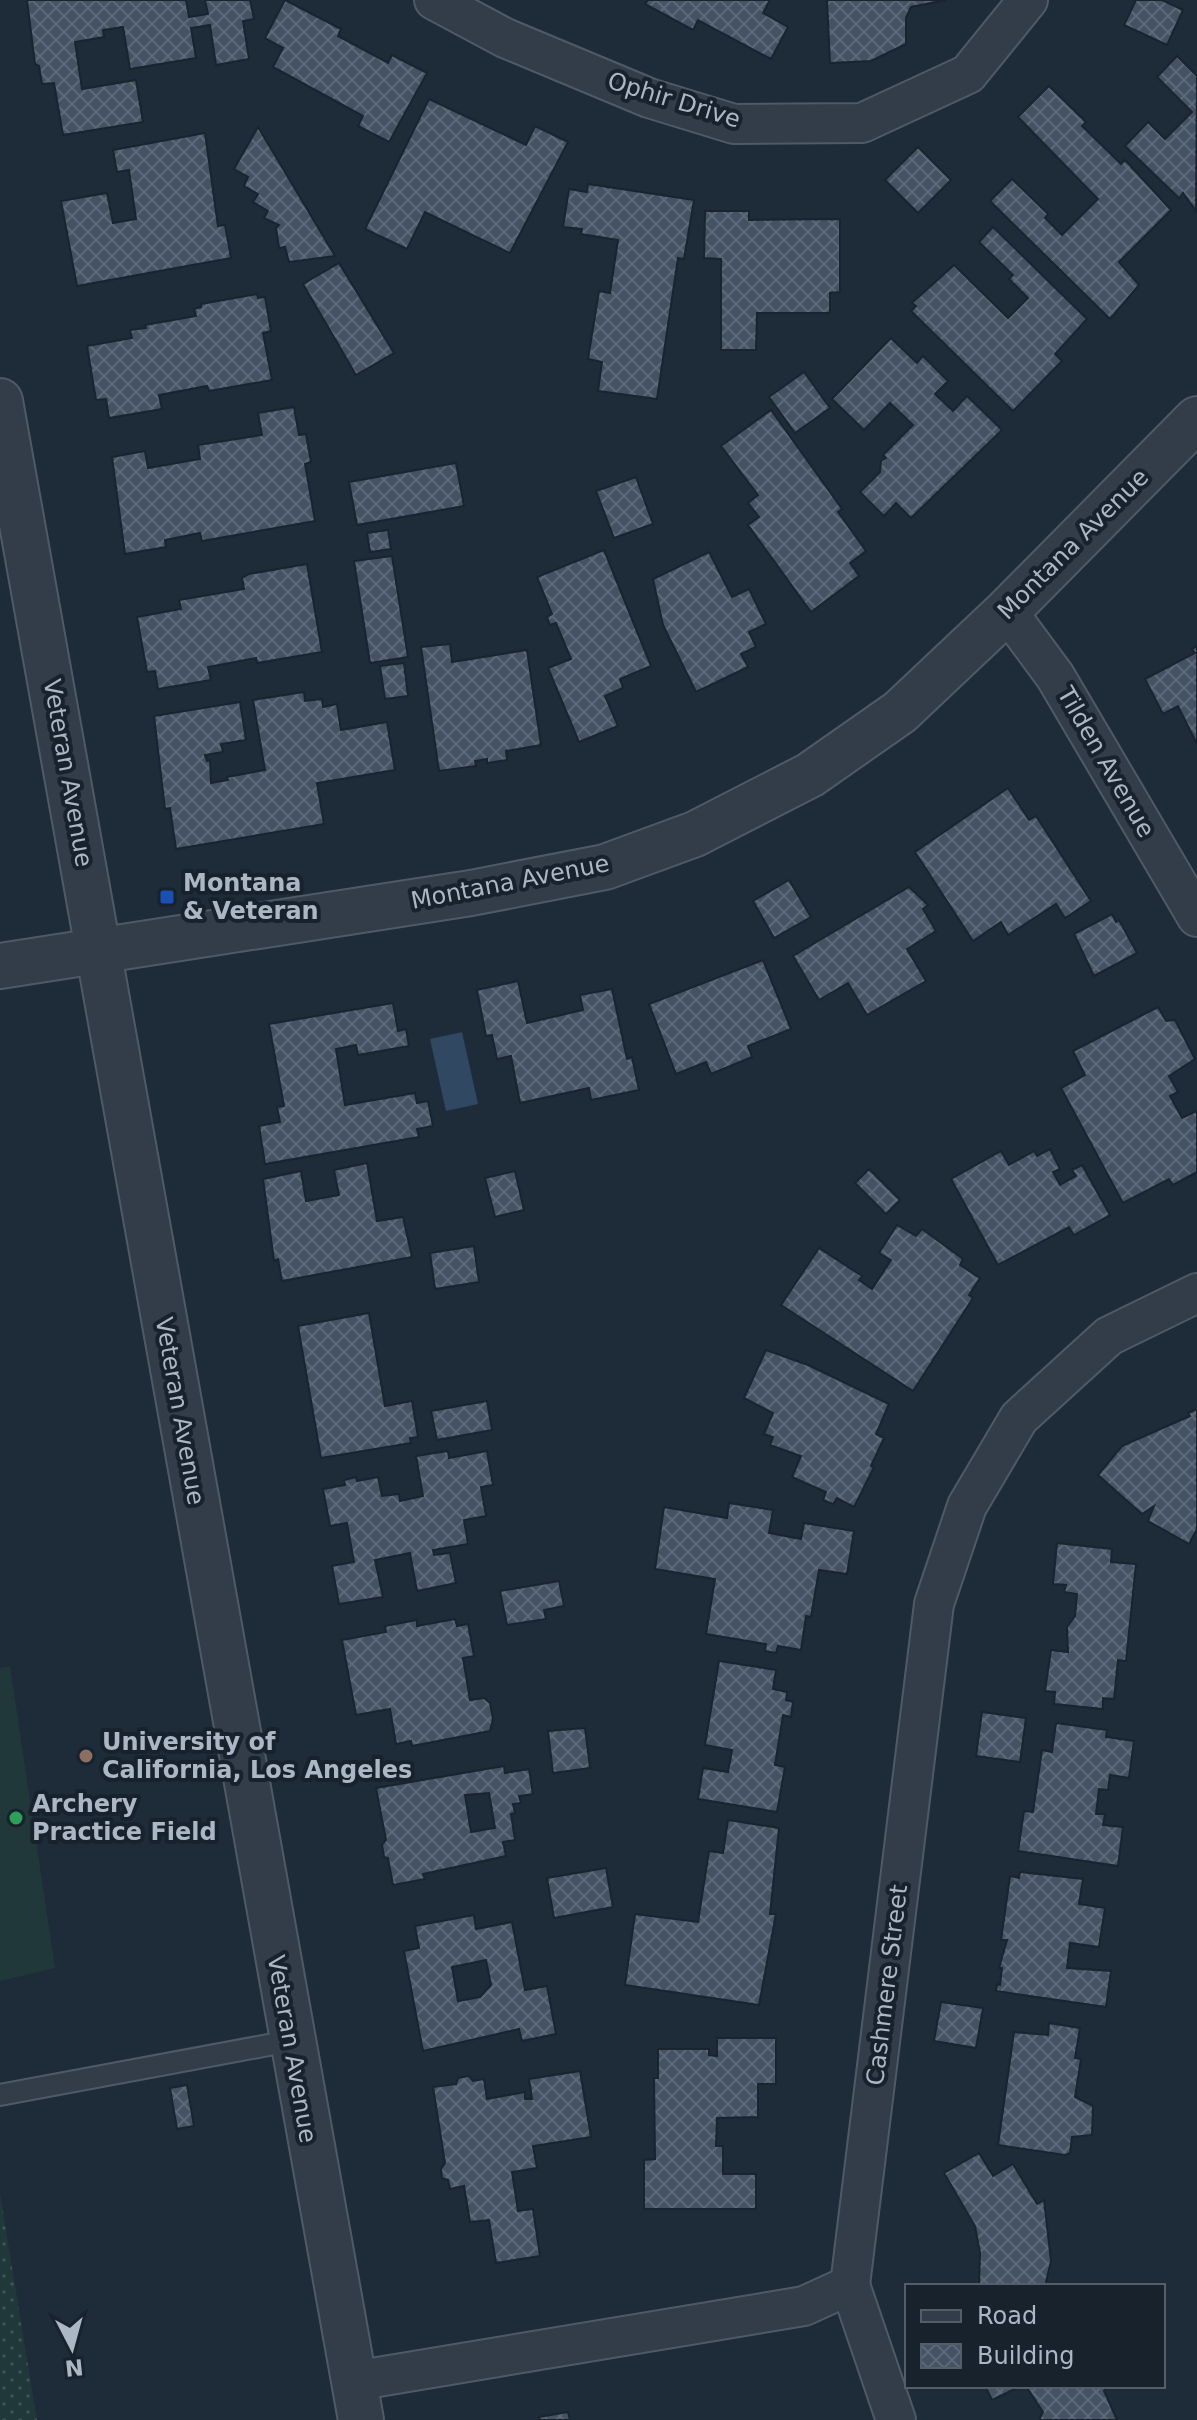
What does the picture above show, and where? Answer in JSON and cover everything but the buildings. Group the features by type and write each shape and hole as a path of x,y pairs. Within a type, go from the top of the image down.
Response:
{"street":[{"name":"Ophir Drive","path":"434,0 505,38 649,98 734,124 862,123 968,74 1028,0"},
{"name":"Veteran Avenue","path":"0,401 100,950 290,2041 357,2400"},
{"name":"Montana Avenue","path":"0,966 471,893 605,867 682,839 810,775 900,712 1007,611 1197,419"},
{"name":"Tilden Avenue","path":"1007,611 1055,676 1197,917"},
{"name":"Cashmere Street","path":"850,2285 934,1604 967,1506 1019,1418 1109,1336 1197,1293"},
{"path":"357,2400 804,2306 850,2285 896,2420"}],"lane":[{"path":"0,2095 290,2041"}],"green space":[{"name":"Archery Practice Field","path":"10,1666 55,1968 0,1981 0,1668"},
{"path":"0,2194 37,2420 0,2420"}],"water":[{"path":"462,1032 478,1104 446,1111 430,1039"}],"place":[{"name":"Montana & Veteran","path":"167,897"},
{"name":"University of California, Los Angeles","path":"86,1756"},
{"name":"Archery Practice Field","path":"16,1818"}]}
